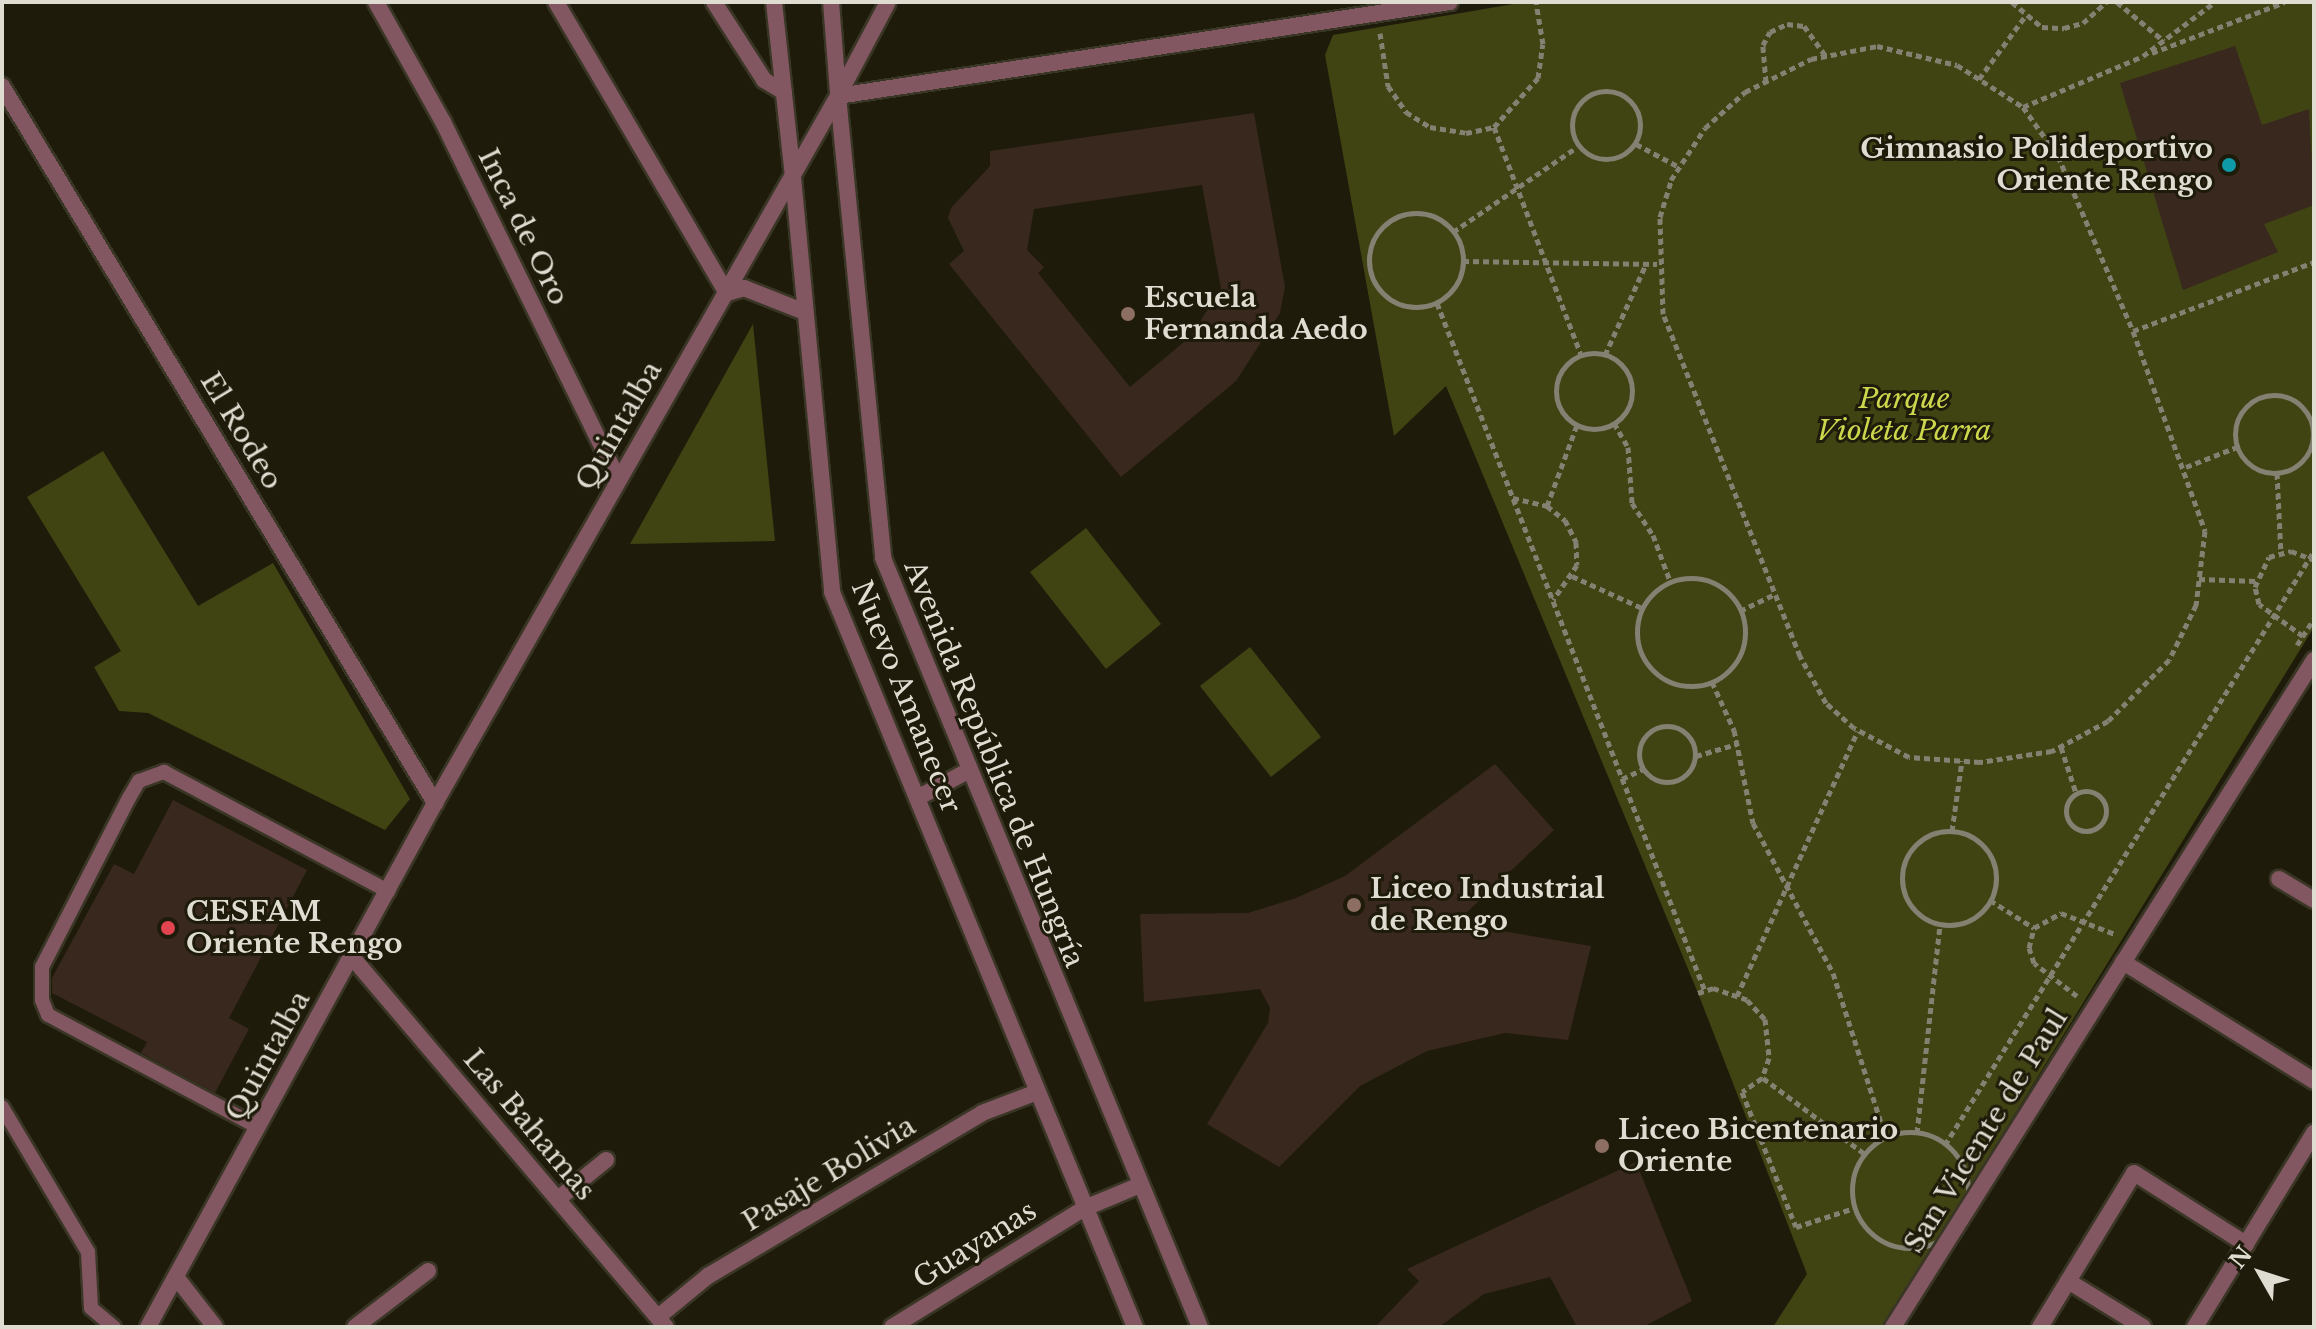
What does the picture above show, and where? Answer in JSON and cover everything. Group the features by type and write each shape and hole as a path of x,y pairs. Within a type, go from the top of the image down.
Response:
{"street":[{"name":"Inca de Oro","path":"376,2 443,122 618,479"},
{"path":"556,2 727,293 744,288 805,312"},
{"path":"714,2 764,80 784,92"},
{"name":"Nuevo Amanecer","path":"774,2 832,592 1135,1327"},
{"name":"Avenida República de Hungría","path":"831,2 883,558 968,771 1200,1327"},
{"name":"Quintalba","path":"148,1327 435,803 793,177 888,2"},
{"path":"838,96 1450,2"},
{"name":"El Rodeo","path":"2,86 435,803"},
{"name":"San Vicente de Paul","path":"1893,1327 2314,660"},
{"path":"919,797 968,771"},
{"path":"2279,879 2311,892"},
{"name":"Las Bahamas","path":"352,957 662,1322"},
{"path":"2123,962 2314,1081"},
{"name":"Pasaje Bolivia","path":"662,1322 708,1276 982,1113 1037,1092"},
{"path":"2195,1327 2314,1133"},
{"path":"558,1199 606,1160"},
{"path":"2040,1327 2134,1173 2246,1244"},
{"name":"Guayanas","path":"892,1327 1085,1208 1140,1185"},
{"path":"355,1327 428,1271"},
{"path":"176,1277 215,1327"},
{"path":"2068,1281 2143,1327"}],"lane":[{"path":"258,1127 48,1015 42,1000 42,967 129,798 139,781 164,772 388,891"},
{"path":"2,1107 88,1252 91,1308 114,1327"}],"path":[{"path":"1380,12 1388,86 1406,112 1430,127 1466,133 1494,127 1538,78 1543,44 1536,2"},
{"path":"2012,2 2024,18 2064,28 2083,23 2106,2"},
{"path":"2117,2 2164,41"},
{"path":"2143,56 2215,2"},
{"path":"2023,107 2143,56 2285,2"},
{"path":"1979,79 2024,18"},
{"path":"1766,82 1763,45 1770,32 1787,24 1804,26 1826,56"},
{"path":"1877,46 1957,65 1979,79 2023,107 2058,156 2133,331 2186,467 2205,531 2196,605 2169,660 2108,721 2061,747 1962,761 1909,757 1859,731 1826,703 1775,594 1679,362 1663,314 1657,264 1660,217 1679,167 1705,128 1766,82 1826,56 1877,46"},
{"path":"1599,91 1631,101 1641,121 1636,144 1608,160 1577,147 1574,113 1599,91"},
{"path":"1494,127 1581,355"},
{"path":"1636,144 1679,167"},
{"path":"1453,232 1577,147"},
{"path":"1404,215 1435,217 1453,232 1463,261 1459,282 1437,303 1406,307 1379,291 1372,277 1371,246 1390,221 1404,215"},
{"path":"1463,261 1657,264"},
{"path":"2133,331 2314,262"},
{"path":"1605,355 1646,264"},
{"path":"1437,303 1702,992 1737,996 1765,1019 1771,1038 1762,1078 1742,1092 1796,1227 1854,1208"},
{"path":"1577,425 1556,396 1561,371 1581,355 1605,355 1625,369 1632,392 1614,423"},
{"path":"2267,395 2294,400 2313,419 2305,459 2277,473 2251,465 2237,447 2237,420 2267,395"},
{"path":"1577,425 1614,423"},
{"path":"1614,423 1628,447 1632,503 1653,535 1670,581"},
{"path":"1547,506 1577,425"},
{"path":"2186,467 2237,447"},
{"path":"2277,473 2281,554"},
{"path":"1513,498 1547,506 1565,520 1576,542 1572,576 1553,600"},
{"path":"1945,1145 2052,980 2312,559 2314,551"},
{"path":"2303,636 2273,618 2259,604 2256,581 2269,557 2281,554 2312,559"},
{"path":"1572,576 1642,608"},
{"path":"2199,579 2256,581"},
{"path":"1707,580 1724,588 1740,611 1745,639 1739,657 1712,682 1678,685 1649,668 1636,637 1642,608 1670,581 1707,580"},
{"path":"1740,611 1775,594"},
{"path":"1712,682 1738,744 1753,823 1833,973 1886,1138"},
{"path":"1657,727 1685,731 1696,756 1689,772 1674,782 1657,780 1643,769 1639,750 1657,727"},
{"path":"1737,996 1859,731"},
{"path":"1696,756 1738,744"},
{"path":"2061,747 2076,793 2066,815 2073,826 2092,829 2102,821 2104,802 2095,793 2076,793"},
{"path":"1952,831 1962,761"},
{"path":"1622,779 1643,769"},
{"path":"1952,831 1987,848 1997,879 1990,900 1972,919 1940,924 1913,909 1901,882 1903,867 1918,842 1952,831"},
{"path":"1990,900 2034,928"},
{"path":"2077,996 2052,980 2029,948 2034,928 2061,913 2089,920 2115,934"},
{"path":"1917,1133 1940,924"},
{"path":"1762,1078 1865,1154"},
{"path":"1917,1133 1945,1145 1962,1164 1968,1183 1967,1202 1947,1235 1920,1247 1893,1246 1863,1225 1854,1208 1856,1170 1865,1154 1886,1138 1917,1133"}],"green space":[{"name":"Parque Violeta Parra","path":"1525,2 2314,2 2314,627 1884,1327 1773,1327 1807,1274 1698,993 1446,386 1394,436 1325,55 1333,35"},
{"path":"753,324 775,541 630,544"},
{"path":"103,451 198,606 273,563 410,799 385,830 148,713 119,711 94,667 121,651 27,497"},
{"path":"1086,528 1161,624 1106,669 1030,572"},
{"path":"1250,647 1321,737 1271,777 1200,686"}],"building":[{"name":"Gimnasio Polideportivo Oriente Rengo","path":"2235,46 2262,125 2309,109 2314,205 2264,224 2278,252 2183,290 2120,83"},
{"path":"1254,113 1285,287 1280,313 1236,381 1121,477 949,264 964,251 948,218 951,208 990,166 990,151","holes":["1202,185 1221,289 1190,337 1130,387 1038,273 1044,267 1027,250 1034,209"]},
{"path":"1495,764 1554,830 1462,917 1496,930 1591,946 1568,1040 1505,1033 1427,1051 1360,1086 1279,1167 1207,1124 1268,1023 1270,1008 1260,989 1144,1002 1140,914 1248,913 1296,898 1345,876"},
{"path":"173,800 307,870 229,1018 249,1029 215,1093 141,1053 147,1042 52,993 52,978 114,864 134,874"},
{"path":"1636,1162 1692,1301 1643,1327 1577,1327 1550,1277 1484,1294 1439,1327 1375,1327 1419,1281 1407,1269"}],"place":[{"name":"Gimnasio Polideportivo Oriente Rengo","path":"2229,165"},
{"name":"Escuela Fernanda Aedo","path":"1128,314"},
{"name":"Liceo Industrial de Rengo","path":"1354,905"},
{"name":"CESFAM Oriente Rengo","path":"168,928"},
{"name":"Liceo Bicentenario Oriente","path":"1602,1146"}]}
